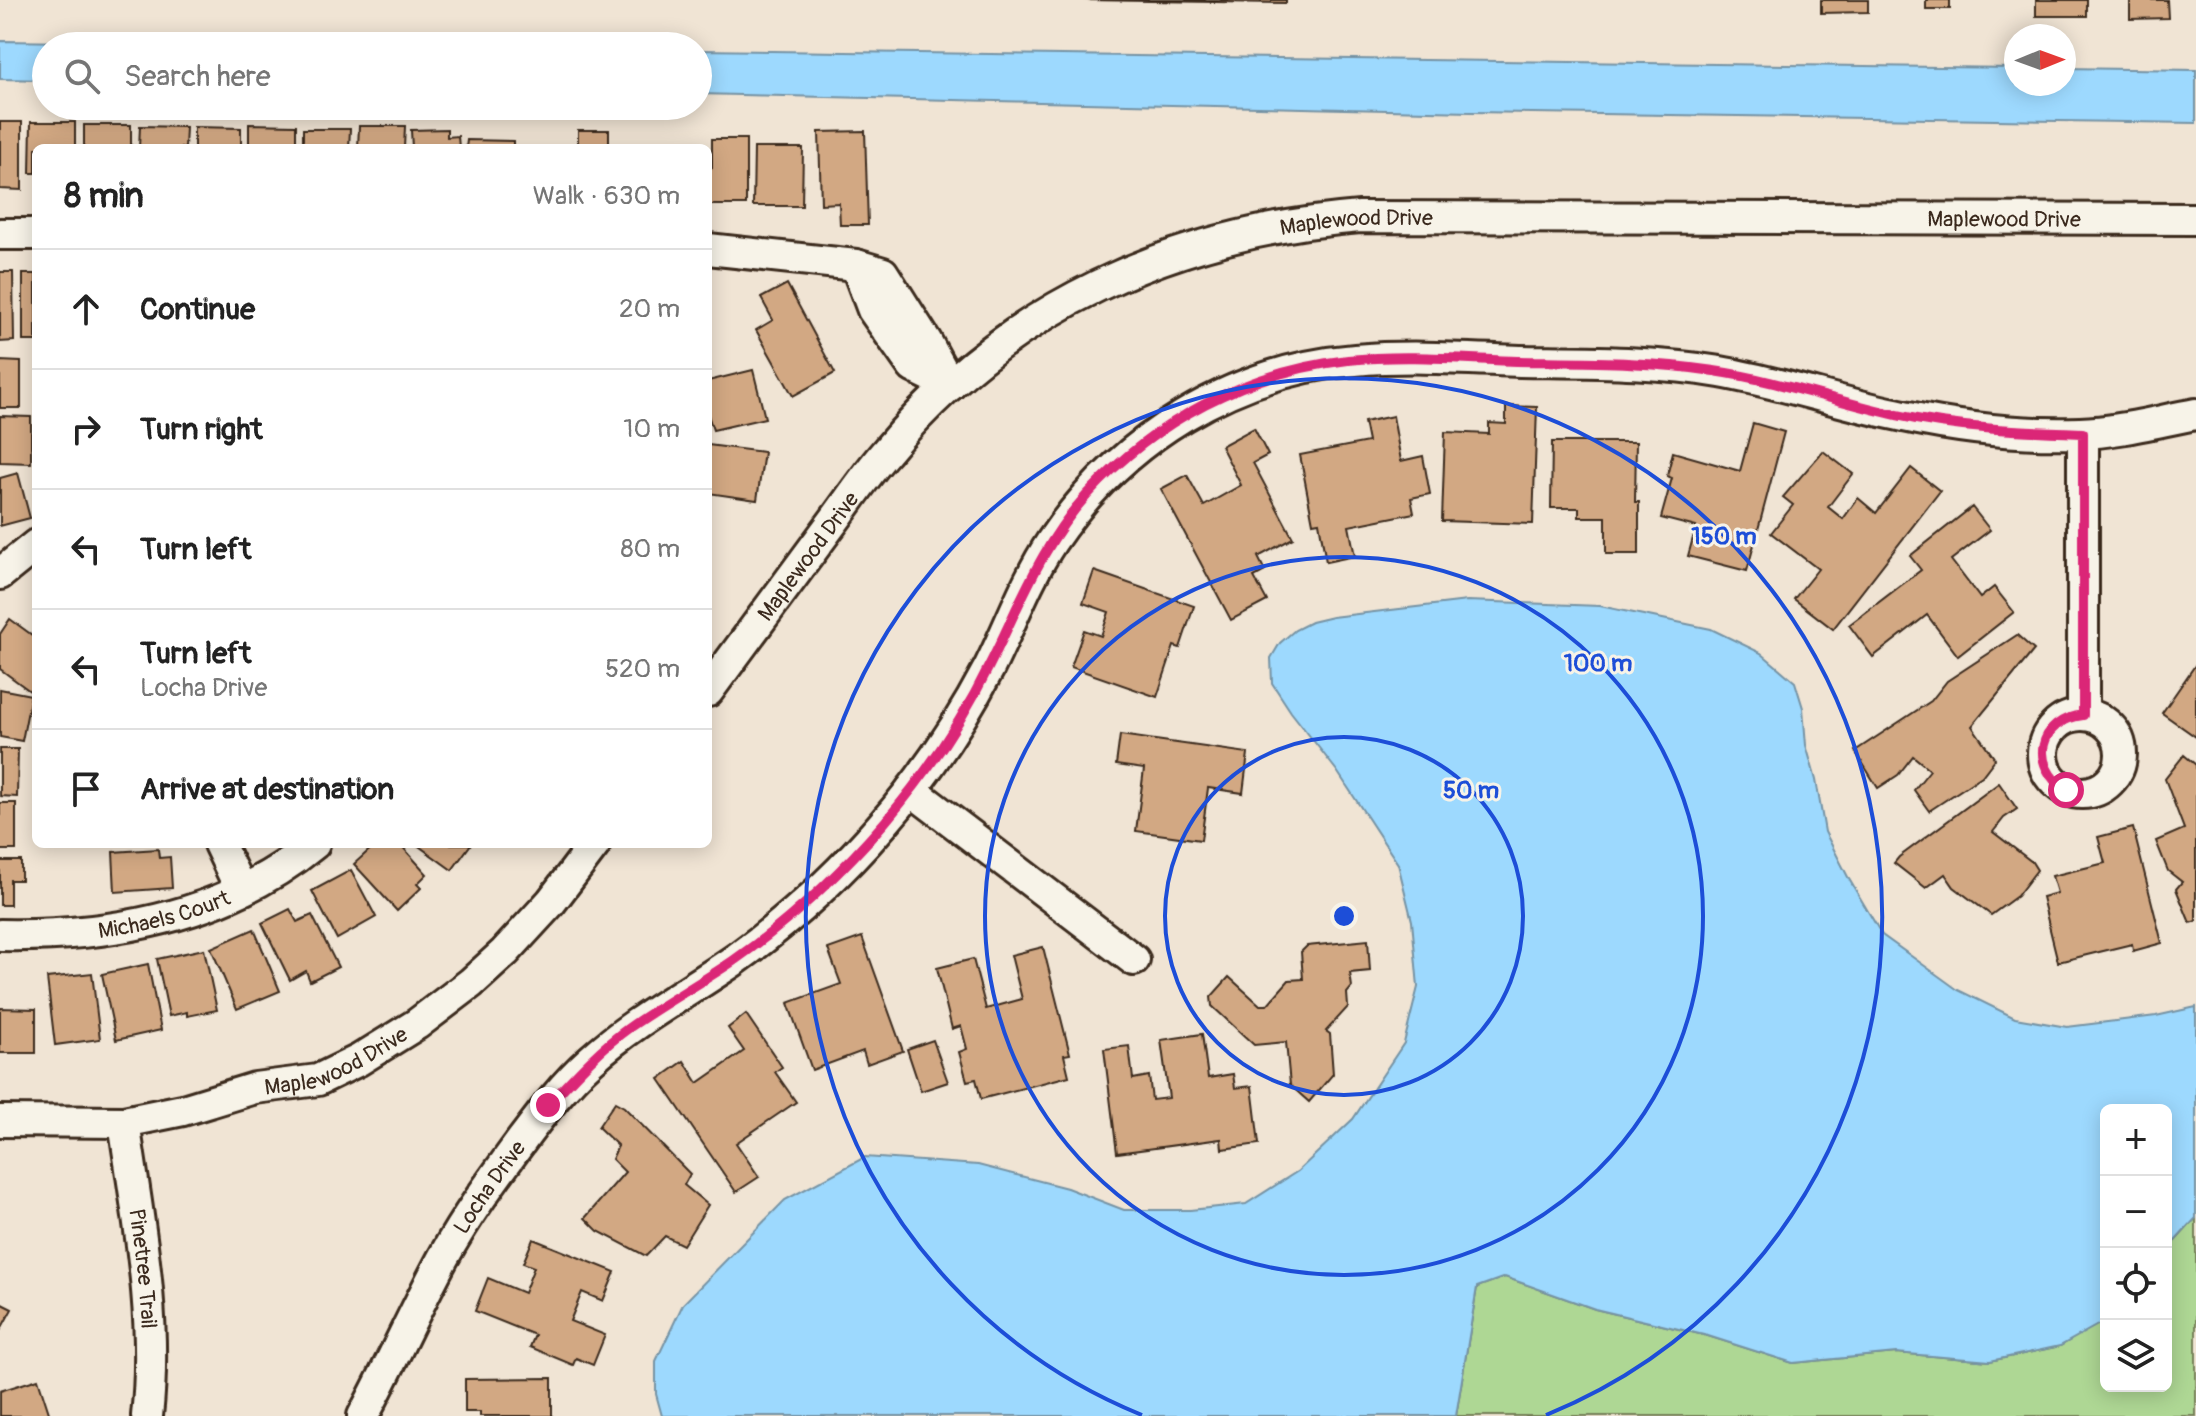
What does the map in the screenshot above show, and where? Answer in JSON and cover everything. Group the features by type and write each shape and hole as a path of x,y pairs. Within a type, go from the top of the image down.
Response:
{"street":[{"name":"Maplewood Drive","path":"712,686 885,452 950,385 1001,344 1058,306 1118,275 1182,251 1247,232 1360,217 2196,219"},
{"path":"0,234 32,234"},
{"path":"712,249 856,265 883,273 950,385"},
{"name":"Locha Drive","path":"363,1416 466,1220 548,1105 586,1064 628,1028 734,960 788,919 838,873 911,790 954,728 981,681 1039,562 1083,499 1121,461 1159,431 1225,393 1310,366 1386,358 1647,364 1714,371 1942,424 2083,433 2196,414"},
{"path":"2083,433 2083,715"},
{"path":"0,574 32,548"},
{"path":"911,790 1134,960"},
{"path":"221,848 241,890"},
{"name":"Michaels Court","path":"0,935 69,935 107,931 162,919 241,890 308,848"},
{"name":"Maplewood Drive","path":"0,1121 124,1122 183,1110 255,1088 318,1080 359,1060 417,1024 471,983 505,952 551,902 592,848"},
{"name":"Pinetree Trail","path":"124,1122 150,1313 152,1351 147,1416"}],"green space":[{"path":"2196,1218 2196,1416 1456,1416 1477,1287 1505,1277 1595,1309 1708,1336 1793,1363 1896,1353 1990,1361 2060,1346 2100,1323 2100,1392 2172,1392 2172,1244"}],"water":[{"path":"0,41 32,41 32,80 0,79"},
{"path":"712,50 2004,68 2004,96 2076,96 2076,68 2196,70 2196,123 1471,112 712,94"},
{"path":"1467,601 1600,606 1711,629 1761,653 1795,682 1803,708 1806,745 1825,832 1882,935 1958,990 2015,1018 2067,1027 2156,1016 2196,1007 2196,1218 2172,1244 2172,1104 2100,1104 2100,1324 2060,1346 1990,1361 1896,1353 1793,1363 1708,1336 1595,1309 1505,1277 1477,1287 1456,1416 662,1416 656,1394 656,1361 683,1304 785,1200 865,1157 978,1165 1067,1188 1124,1210 1190,1210 1246,1204 1298,1171 1353,1119 1404,1043 1418,987 1412,921 1398,864 1337,771 1272,683 1271,658 1280,643 1311,622"}],"building":[{"path":"1083,0 1286,0 1286,3"},
{"path":"1821,0 1868,0 1868,12 1821,13"},
{"path":"1926,0 1950,0 1950,9 1926,9"},
{"path":"2036,0 2087,0 2087,16 2036,16"},
{"path":"2130,0 2167,0 2168,18 2130,19"},
{"path":"0,122 22,122 22,190 0,189"},
{"path":"31,122 75,122 75,144 32,144 30,173"},
{"path":"249,124 296,125 296,144 249,144"},
{"path":"84,125 131,125 131,144 84,144"},
{"path":"140,126 186,127 185,144 139,144"},
{"path":"359,126 405,126 404,144 358,144"},
{"path":"194,127 241,128 241,144 194,144"},
{"path":"303,129 350,129 349,144 303,144"},
{"path":"447,129 447,137 458,136 459,144 412,144 411,130"},
{"path":"578,130 609,130 609,144 578,144"},
{"path":"865,131 868,225 840,225 839,203 821,204 819,132"},
{"path":"712,139 746,139 746,205 712,205"},
{"path":"467,140 513,141 513,144 466,144"},
{"path":"754,148 803,148 802,206 753,206"},
{"path":"0,272 13,272 14,341 0,342"},
{"path":"23,274 32,274 32,341 23,341"},
{"path":"787,284 835,373 793,396 756,330 773,320 761,298"},
{"path":"0,361 21,362 21,408 0,408"},
{"path":"753,370 765,418 713,430 712,380"},
{"path":"1506,406 1537,407 1533,524 1442,521 1445,432 1489,434 1489,423 1506,424"},
{"path":"0,416 31,417 31,463 0,462"},
{"path":"1393,416 1401,461 1423,456 1430,494 1411,498 1414,513 1349,526 1355,556 1326,562 1319,522 1313,523 1300,455 1368,442 1364,422"},
{"path":"1753,423 1784,432 1747,571 1688,556 1696,527 1661,518 1672,478 1667,476 1673,452 1740,471"},
{"path":"1254,428 1268,455 1253,463 1293,538 1258,557 1265,571 1254,577 1267,601 1231,620 1161,489 1187,475 1204,506 1241,485 1221,446"},
{"path":"1552,442 1636,442 1635,502 1639,502 1639,554 1606,554 1606,517 1579,517 1579,508 1551,508"},
{"path":"712,446 764,452 757,500 712,494"},
{"path":"1823,451 1853,474 1828,507 1843,519 1858,498 1876,513 1911,468 1940,491 1833,629 1794,599 1818,569 1771,533 1793,505 1783,497"},
{"path":"18,473 30,518 0,526 0,478"},
{"path":"1972,507 1990,530 1951,560 1980,598 1994,587 2014,612 1958,656 1927,615 1873,657 1849,625 1921,570 1910,556"},
{"path":"1094,571 1194,606 1180,648 1174,646 1157,697 1071,667 1084,630 1101,636 1109,612 1083,603"},
{"path":"10,619 32,635 32,693 0,669 0,634"},
{"path":"2017,635 2034,650 1972,726 1995,759 1982,776 1929,811 1914,790 1930,770 1913,756 1898,775 1878,788 1855,751 1931,701 1947,681"},
{"path":"2196,664 2196,737 2162,713"},
{"path":"0,689 31,695 22,741 0,737"},
{"path":"1120,735 1248,753 1243,793 1208,788 1201,840 1136,831 1144,769 1116,765"},
{"path":"0,749 18,749 17,797 0,796"},
{"path":"2184,755 2196,765 2196,921 2190,923 2176,889 2182,882 2168,871 2156,841 2184,829 2165,779"},
{"path":"1999,783 2017,809 2004,818 1993,832 2032,862 2037,870 2017,896 1991,915 1954,887 1945,874 1926,888 1894,863"},
{"path":"0,803 16,803 16,850 0,850"},
{"path":"2133,828 2162,943 2133,951 2132,944 2058,962 2042,897 2057,893 2052,876 2105,863 2098,837"},
{"path":"372,848 404,848 427,874 417,884 421,888 397,911 354,864"},
{"path":"422,848 468,848 452,870"},
{"path":"158,849 159,858 170,857 172,888 115,892 113,852"},
{"path":"0,861 21,861 21,880 10,880 10,905 0,905"},
{"path":"351,870 376,917 337,939 312,891"},
{"path":"290,909 297,922 312,915 338,967 310,981 306,971 290,980 262,923"},
{"path":"254,929 280,991 237,1009 211,948"},
{"path":"862,937 903,1051 867,1064 863,1051 812,1070 788,1003 841,984 828,949"},
{"path":"1368,940 1370,971 1350,973 1352,987 1347,993 1348,1007 1326,1031 1330,1034 1333,1074 1309,1102 1290,1085 1286,1042 1254,1045 1212,1006 1211,997 1229,977 1260,1005 1267,1005 1289,980 1303,979 1301,952 1307,946"},
{"path":"1043,947 1070,1054 1064,1055 1069,1076 981,1099 976,1079 967,1081 959,1052 967,1049 961,1026 952,1029 937,968 973,959 986,1009 1022,999 1011,955"},
{"path":"204,949 217,1010 169,1016 157,959"},
{"path":"148,964 161,1030 116,1040 102,974"},
{"path":"92,973 100,1039 55,1045 47,978"},
{"path":"0,1008 36,1009 36,1053 0,1053"},
{"path":"746,1014 782,1067 775,1072 796,1102 736,1143 759,1177 736,1192 659,1079 684,1061 698,1083 744,1051 728,1028"},
{"path":"1202,1034 1208,1078 1233,1074 1235,1088 1252,1086 1259,1144 1222,1149 1221,1139 1117,1153 1104,1049 1129,1046 1133,1079 1149,1076 1152,1100 1169,1098 1161,1040"},
{"path":"933,1040 948,1082 921,1091 907,1049"},
{"path":"615,1102 624,1107 690,1174 684,1185 708,1205 683,1245 665,1236 646,1256 598,1231 585,1218 625,1172 612,1159 618,1146 598,1127"},
{"path":"533,1239 615,1272 603,1301 582,1292 570,1321 605,1335 593,1365 576,1358 573,1365 530,1347 535,1335 475,1311 488,1278 524,1293 534,1267 523,1263"},
{"path":"0,1303 12,1309 0,1331"},
{"path":"552,1378 552,1416 480,1416 480,1412 465,1412 465,1379"},
{"path":"38,1379 50,1416 0,1416 0,1391"}],"route":[{"path":"548,1105 586,1064 628,1028 734,960 788,919 838,873 884,824 954,728 988,670 1033,573 1051,542 1083,499 1121,461 1148,438 1193,409 1225,393 1310,366 1386,358 1647,364 1714,371 1780,384 1942,424 2083,433 2083,715 2070,716 2058,723 2049,733 2043,758 2047,772 2066,790"}]}
